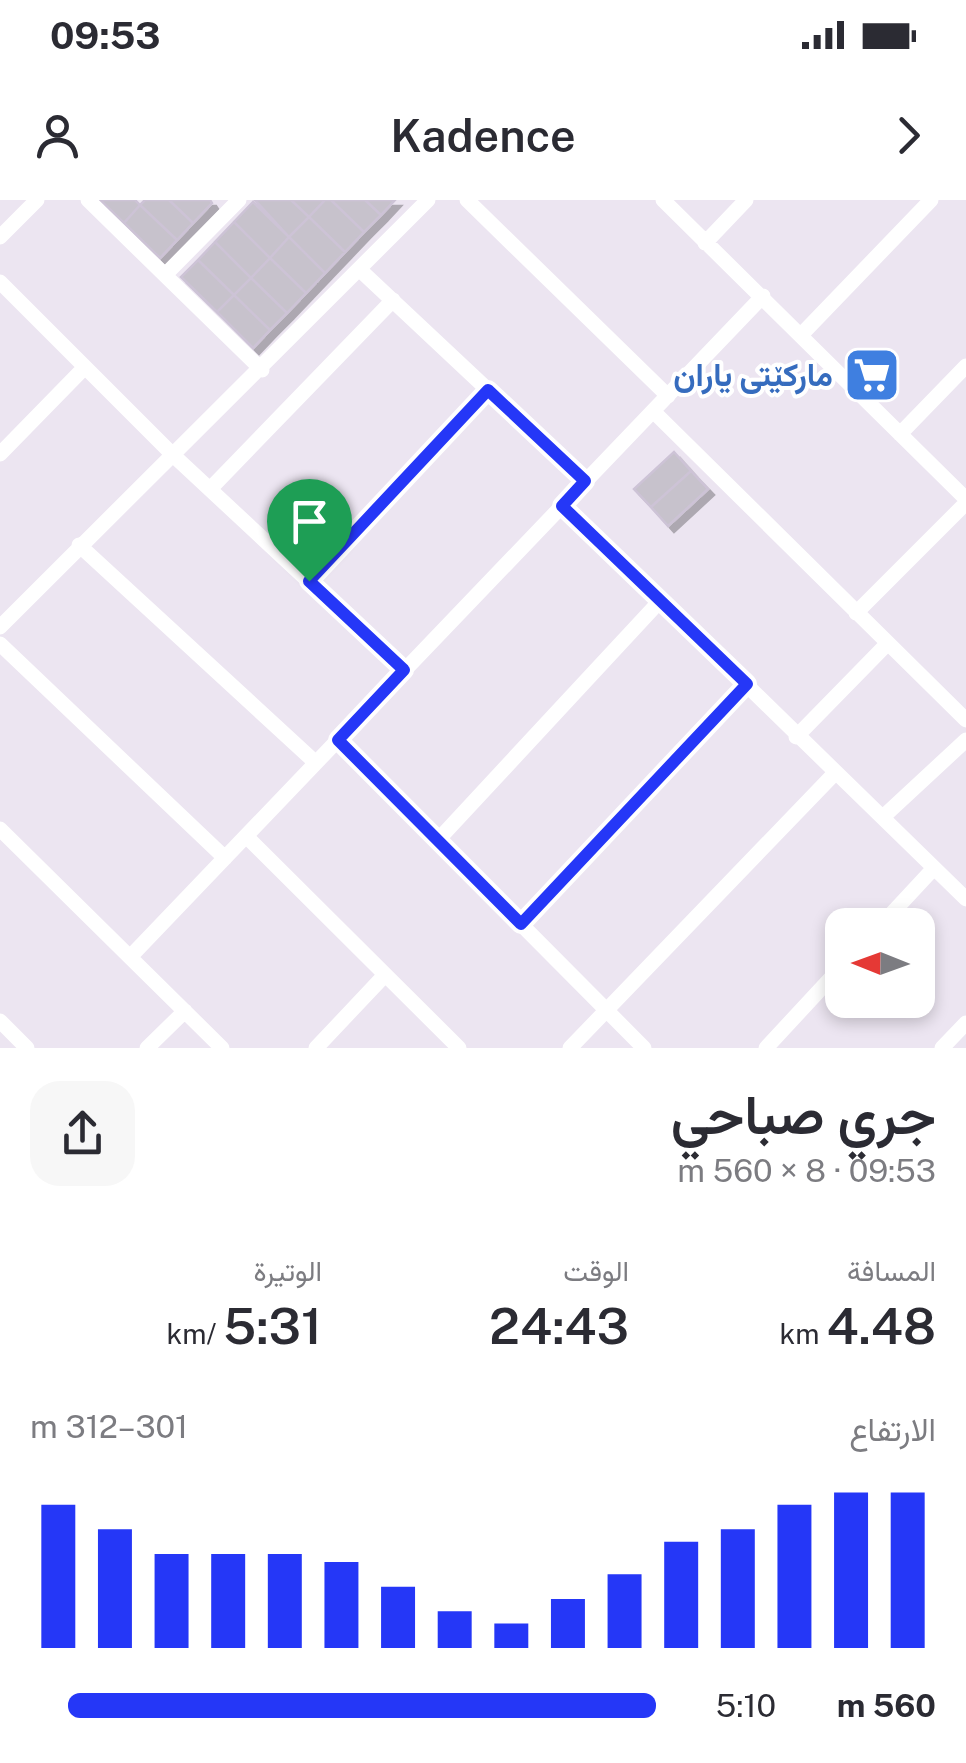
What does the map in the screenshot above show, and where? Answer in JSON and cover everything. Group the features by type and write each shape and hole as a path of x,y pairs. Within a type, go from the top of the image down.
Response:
{"street":[{"path":"0,237 37,200"},
{"path":"88,200 262,370"},
{"path":"164,275 240,200"},
{"path":"0,627 78,545 262,370 428,200"},
{"path":"467,200 668,396"},
{"path":"662,200 802,334 966,501 856,613"},
{"path":"704,243 746,200"},
{"path":"802,334 932,200"},
{"path":"360,269 585,481"},
{"path":"0,282 173,456 404,670"},
{"path":"131,956 763,296"},
{"path":"211,488 393,300"},
{"path":"0,454 85,366"},
{"path":"900,434 966,366"},
{"path":"309,581 488,390"},
{"path":"653,411 886,646 966,720"},
{"path":"562,506 966,899"},
{"path":"78,545 316,763"},
{"path":"438,840 659,602"},
{"path":"0,644 226,858"},
{"path":"796,737 886,646"},
{"path":"521,924 747,684"},
{"path":"338,740 644,1048"},
{"path":"883,818 966,740"},
{"path":"570,1048 608,1013 834,774"},
{"path":"0,829 222,1048"},
{"path":"246,836 384,977 460,1048"},
{"path":"897,908 934,868"},
{"path":"316,1048 384,977"},
{"path":"766,1048 825,984"},
{"path":"147,1048 184,1011"},
{"path":"0,1021 27,1048"},
{"path":"942,1048 966,1023"}],"building":[{"path":"100,200 135,200 140,205 124,223"},
{"path":"145,200 169,200 193,223 177,240 140,205"},
{"path":"169,200 210,200 212,203 193,223"},
{"path":"255,200 291,200 309,217 289,237"},
{"path":"291,200 325,200 309,217"},
{"path":"325,200 331,200 364,232 345,252 309,217"},
{"path":"331,200 365,200 381,215 364,232"},
{"path":"365,200 395,200 381,215"},
{"path":"253,202 289,237 270,258 234,222"},
{"path":"140,205 177,240 160,258 124,223"},
{"path":"309,217 345,252 325,273 289,237"},
{"path":"234,222 270,258 251,278 215,242"},
{"path":"289,237 325,273 306,293 270,258"},
{"path":"215,242 251,278 234,295 198,260"},
{"path":"270,258 306,293 287,313 251,278"},
{"path":"198,260 234,295 217,312 181,277"},
{"path":"251,278 287,313 270,330 234,295"},
{"path":"234,295 270,330 253,348 217,312"},
{"path":"674,452 691,471 651,507 634,489"},
{"path":"691,471 708,489 668,526 651,507"}],"place":[{"name":"مارکێتی یاران","path":"872,375"}],"route":[{"path":"488,390 585,481 562,506 747,684 521,924 338,740 404,670 309,581 488,390"}]}
